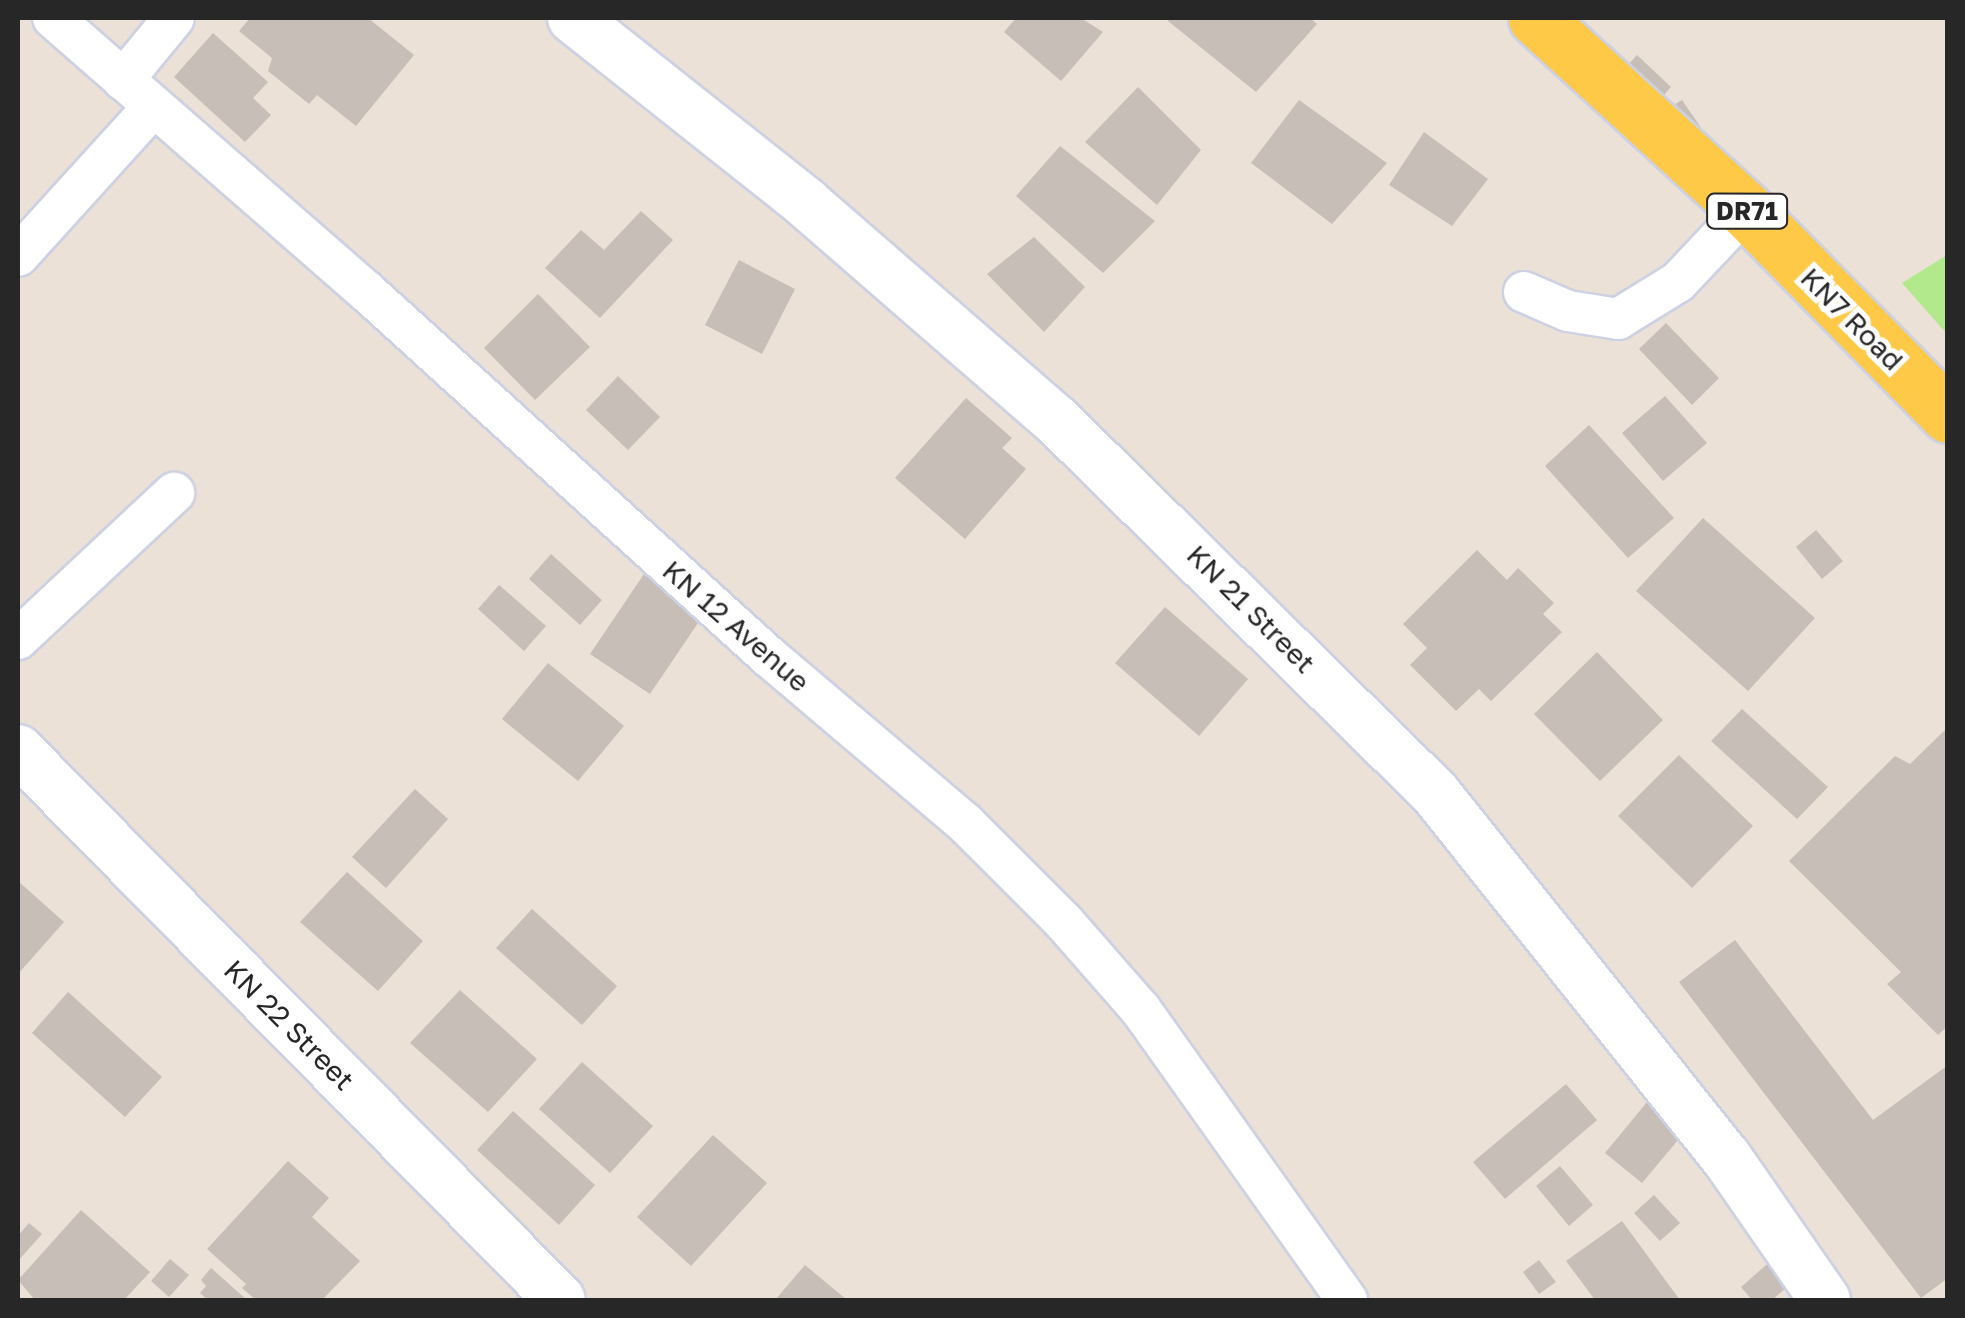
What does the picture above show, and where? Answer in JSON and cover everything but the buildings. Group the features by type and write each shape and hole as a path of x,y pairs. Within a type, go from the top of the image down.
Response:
{"main road":[{"name":"KN7 Road","path":"1536,18 1746,210 1948,415"}],"street":[{"name":"KN 12 Avenue","path":"53,18 366,290 768,656 965,824 1052,910 1141,1010 1348,1300"},
{"path":"124,80 174,18"},
{"name":"KN 21 Street","path":"573,18 806,204 1057,421 1435,792 1726,1157 1825,1300"},
{"path":"18,256 154,106"},
{"path":"1524,292 1568,311 1618,319 1678,282 1746,210"},
{"path":"18,639 174,493"},
{"name":"KN 22 Street","path":"18,750 560,1300"}],"green space":[{"path":"1947,255 1947,334 1902,283"}]}
